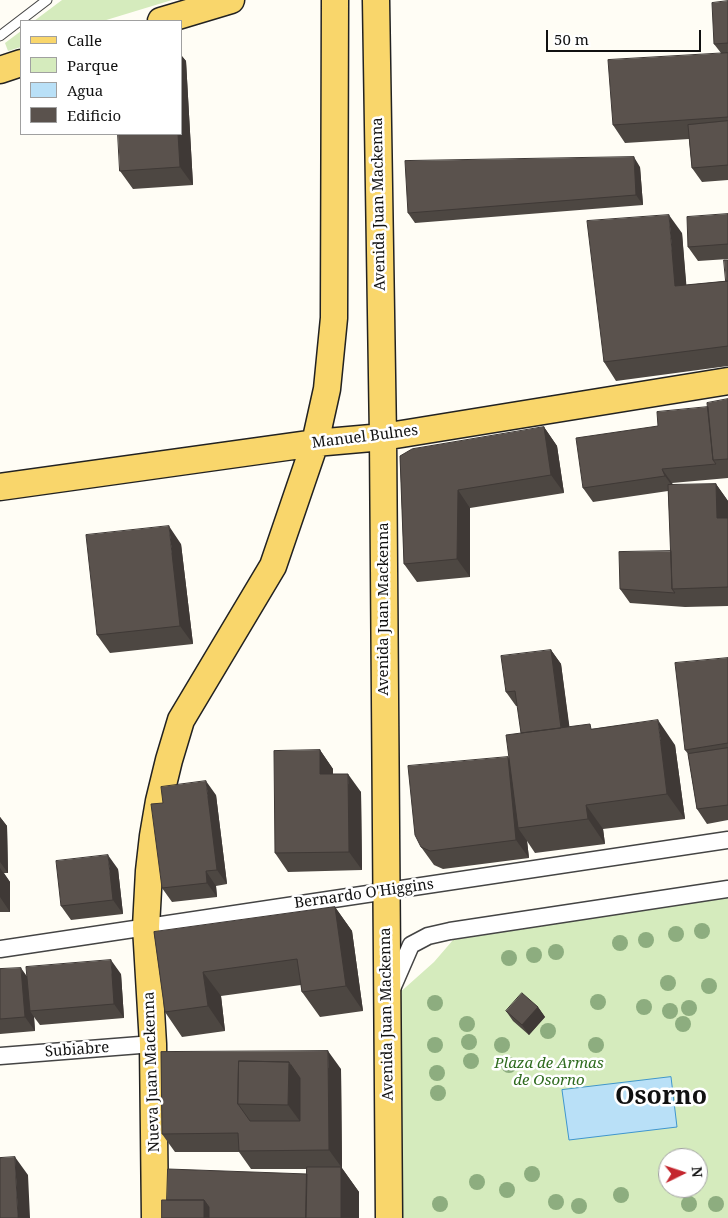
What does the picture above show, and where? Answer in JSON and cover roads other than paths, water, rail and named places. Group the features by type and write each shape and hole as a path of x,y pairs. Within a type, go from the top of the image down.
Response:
{"main road":[{"path":"164,20 205,4 231,0"},
{"path":"146,927 149,871 156,818 169,760 181,720 273,566 315,443 327,389 334,318 335,0"},
{"name":"Avenida Juan Mackenna","path":"376,0 383,437 389,1218"},
{"path":"0,70 20,63"},
{"name":"Manuel Bulnes","path":"0,487 315,443 383,437 728,380"},
{"name":"Nueva Juan Mackenna","path":"146,927 153,1044 156,1218"}],"street":[{"name":"Bernardo O'Higgins","path":"0,949 728,840"},
{"path":"387,1000 411,945 428,936 486,925 728,889"},
{"name":"Subiabre","path":"0,1056 153,1044"}],"lane":[{"path":"21,20 47,0"},
{"path":"0,36 20,21"}],"water":[{"path":"671,1077 677,1127 569,1140 562,1090"}],"district":[{"name":"Osorno","path":"661,1097"}],"park label":[{"name":"Plaza de Armas de Osorno","path":"549,1072"}]}
